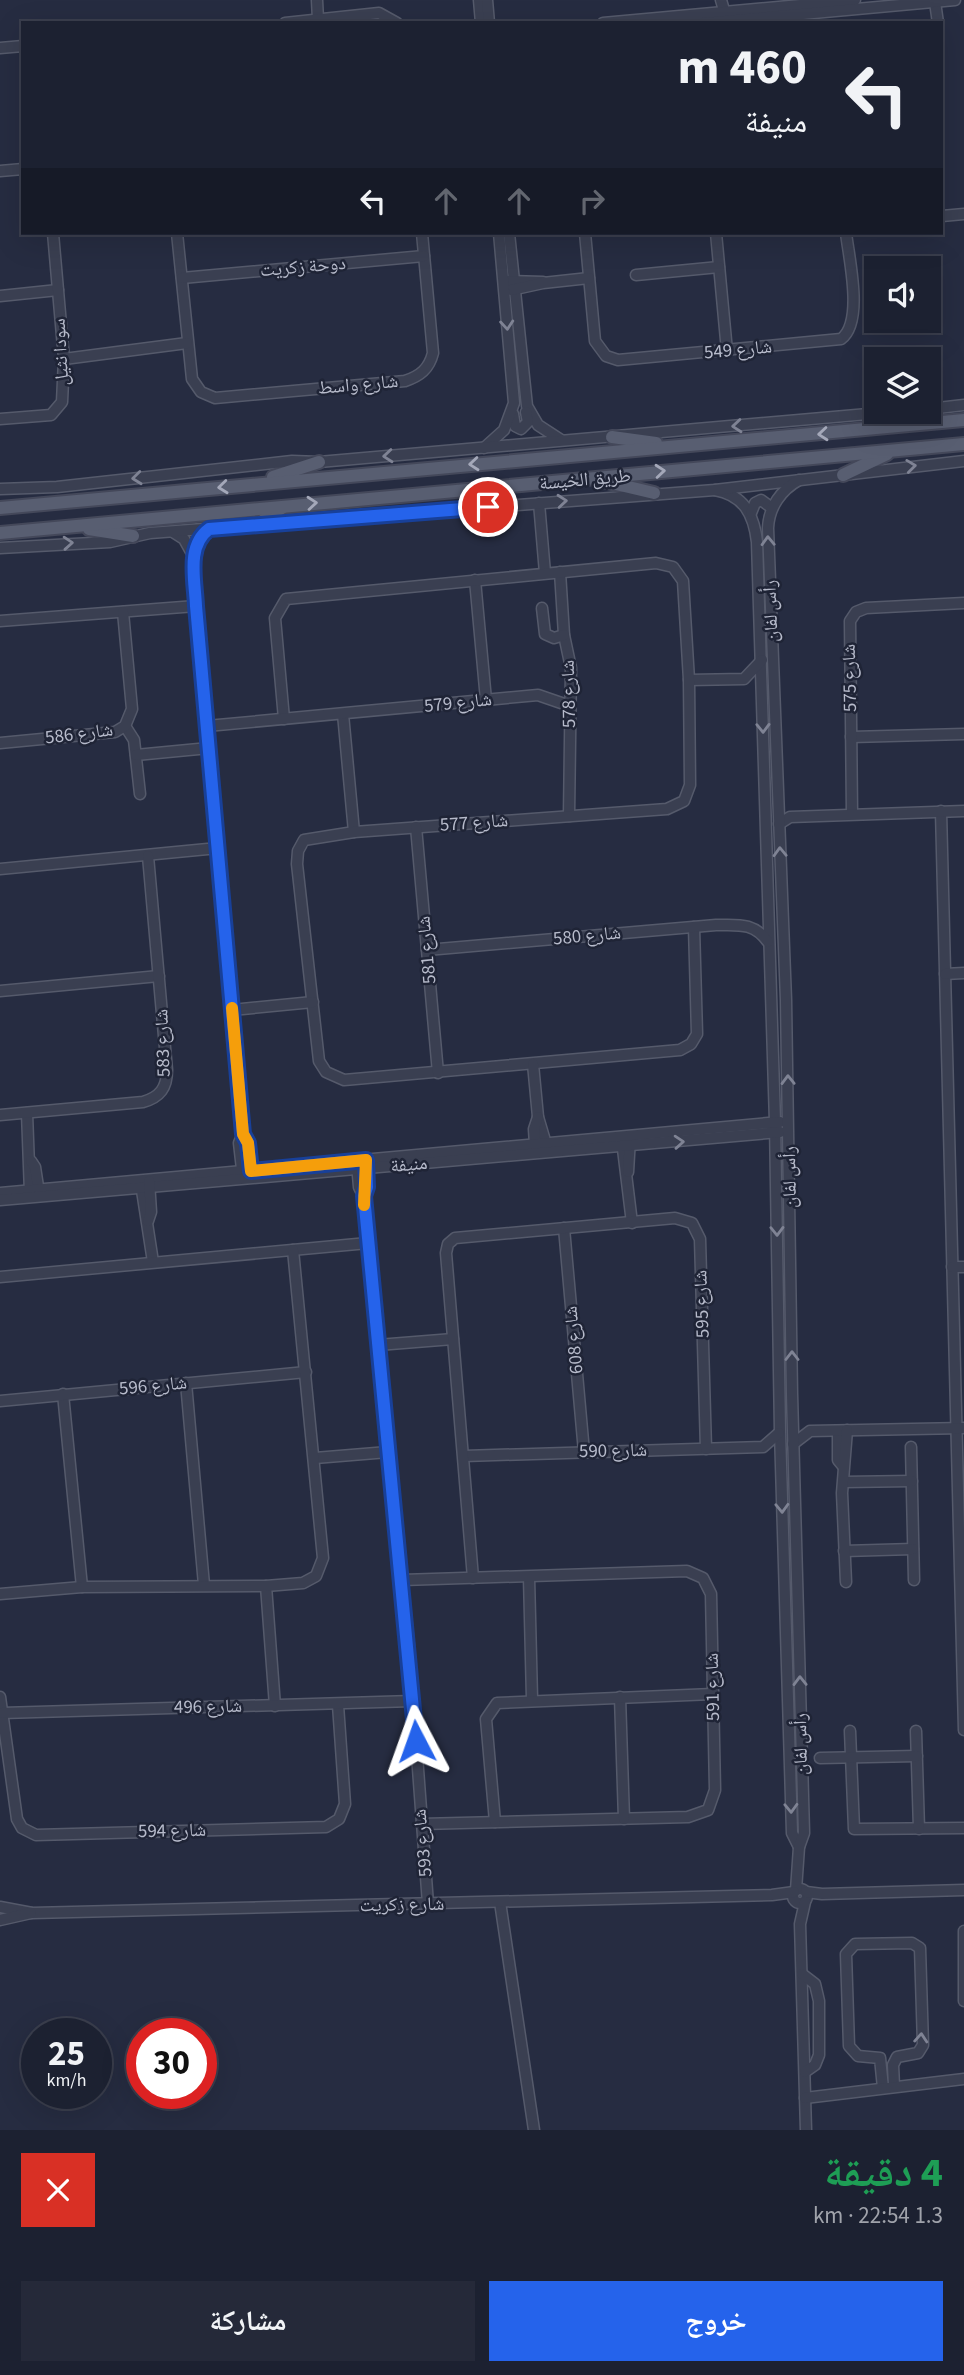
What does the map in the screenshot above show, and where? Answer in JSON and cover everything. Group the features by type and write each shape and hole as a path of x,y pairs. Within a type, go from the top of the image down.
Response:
{"main road":[{"name":"طريق الخيسة","path":"0,508 964,420"},
{"path":"612,436 677,447"},
{"name":"طريق الخيسة","path":"0,533 964,444"},
{"path":"843,475 895,450"},
{"path":"254,484 319,462"},
{"path":"588,477 654,493"},
{"path":"254,526 285,506"},
{"path":"71,526 133,536"}],"street":[{"path":"317,0 318,20"},
{"path":"479,0 481,21"},
{"path":"488,0 489,21"},
{"path":"710,19 716,0"},
{"path":"722,0 726,16"},
{"path":"655,21 710,19 855,0"},
{"path":"726,16 955,0"},
{"path":"935,2 938,21"},
{"path":"307,21 379,13 393,21"},
{"path":"0,48 21,46"},
{"path":"0,171 21,169"},
{"path":"943,216 964,214"},
{"name":"سودا نثيل","path":"0,419 46,416 57,411 63,398 64,359 53,235"},
{"name":"شارع واسط","path":"177,235 187,343 195,386 215,398 415,378 430,364 433,353 422,235"},
{"path":"499,235 509,286 525,399 528,422 525,428 518,428 513,423 514,403 509,286 509,235"},
{"name":"شارع 549","path":"585,235 595,341 606,356 624,360 830,342 846,335 854,315 846,235"},
{"path":"716,235 727,351"},
{"name":"دوحة زكريت","path":"182,278 424,256"},
{"path":"636,275 719,267"},
{"path":"509,286 589,278"},
{"path":"0,296 58,290"},
{"path":"64,359 187,343"},
{"path":"525,399 538,425 552,437 565,441"},
{"path":"482,449 504,430 514,403"},
{"path":"941,407 964,405"},
{"path":"0,489 57,487 292,461 319,462 482,449 864,414"},
{"name":"طريق الخيسة","path":"0,548 110,542 172,531 715,490 964,461"},
{"path":"715,490 734,496 751,513 755,503 761,500 772,508 783,492 799,480"},
{"path":"539,503 545,573"},
{"name":"رأس لفان","path":"772,508 768,528 789,1127 793,1444 804,1833 799,1847 799,1864 806,2130"},
{"name":"رأس لفان","path":"751,513 757,541 762,660 792,1837 799,1847"},
{"path":"209,529 196,544 196,606 243,1134 248,1143 247,1175"},
{"path":"172,531 184,539 194,558"},
{"name":"شارع 577","path":"284,719 275,618 286,599 661,563 677,569 683,581 689,680 690,785 684,801 667,809 310,837 298,851 319,1061 331,1077 344,1080 674,1052 691,1045 697,1034 694,927"},
{"name":"شارع 578","path":"560,572 564,635 571,668 569,816"},
{"path":"475,580 486,700"},
{"name":"شارع 575","path":"852,814 848,632 853,616 866,608 964,603"},
{"path":"0,621 196,606"},
{"path":"542,608 545,634 554,638 564,635"},
{"name":"شارع 586","path":"0,743 115,732 125,726 132,709 123,611"},
{"path":"689,680 744,679 762,660"},
{"path":"744,679 763,698"},
{"name":"شارع 579","path":"207,726 543,695 570,706"},
{"path":"343,714 354,832"},
{"path":"125,726 132,736 140,794"},
{"path":"851,737 964,734"},
{"path":"136,755 209,748"},
{"path":"778,805 790,817"},
{"path":"940,811 952,1267 960,1428 964,1730"},
{"path":"779,824 790,817 964,811"},
{"name":"شارع 581","path":"416,827 438,1073"},
{"path":"0,869 218,848"},
{"name":"شارع 583","path":"0,1115 144,1102 161,1094 167,1076 148,856"},
{"path":"767,904 759,917 748,925 758,930 768,943"},
{"name":"شارع 580","path":"427,950 694,927 748,925"},
{"path":"945,974 964,973"},
{"path":"0,990 159,976"},
{"path":"232,1010 313,1002"},
{"path":"533,1064 540,1145"},
{"path":"27,1113 31,1161 35,1167 35,1193"},
{"name":"منيفة","path":"0,1193 35,1193 789,1127"},
{"path":"626,1141 632,1223"},
{"name":"منيفة","path":"362,1165 540,1145 626,1141"},
{"name":"شارع 593","path":"362,1165 367,1187 364,1196 368,1243 413,1701 428,1905"},
{"path":"145,1183 151,1214 148,1221 153,1262"},
{"name":"منيفة","path":"0,1200 35,1193"},
{"name":"شارع 595","path":"473,1578 446,1253 452,1240 465,1235 684,1219 695,1226 699,1234 706,1449"},
{"name":"شارع 608","path":"564,1228 584,1452"},
{"path":"0,1277 368,1243"},
{"path":"0,1594 82,1587 266,1586 308,1582 322,1568 315,1458 293,1250"},
{"path":"952,1267 964,1266"},
{"path":"378,1345 453,1339"},
{"name":"شارع 596","path":"0,1401 306,1372"},
{"path":"186,1382 204,1585"},
{"path":"63,1394 82,1587"},
{"path":"779,1395 792,1394"},
{"path":"793,1421 810,1432"},
{"path":"793,1444 810,1432 960,1428"},
{"path":"842,1430 838,1460 843,1466 846,1582"},
{"path":"780,1432 775,1440 763,1447 775,1454 781,1465"},
{"name":"شارع 590","path":"464,1456 763,1447"},
{"path":"911,1447 914,1580"},
{"path":"315,1458 388,1452"},
{"path":"844,1482 912,1480"},
{"path":"844,1551 913,1549"},
{"name":"شارع 591","path":"402,1580 687,1570 699,1574 707,1583 711,1594 715,1790 712,1804 695,1817 421,1824"},
{"path":"529,1577 533,1699"},
{"path":"266,1586 275,1706"},
{"path":"495,1822 488,1714 502,1701 713,1694"},
{"name":"شارع 594","path":"0,1697 17,1819 22,1828 31,1833 320,1828 339,1819 345,1804 338,1704"},
{"path":"620,1697 624,1819"},
{"name":"شارع 496","path":"2,1713 413,1701"},
{"path":"850,1731 854,1829 964,1828"},
{"path":"916,1731 919,1829"},
{"path":"820,1758 917,1756"},
{"name":"شارع زكريت","path":"0,1908 32,1913 964,1890"},
{"path":"500,1902 534,2130"},
{"name":"شارع زكريت","path":"0,1920 32,1913"},
{"path":"964,1931 964,2001"},
{"path":"912,1943 920,1948 923,2045 918,2053 901,2055 893,2061 889,2087 880,2058 858,2056 849,2046 846,1954 855,1944 912,1943"},
{"path":"802,1974 815,1984 819,2001 819,2055 815,2065 804,2072"},
{"path":"805,2098 964,2079"}],"slow traffic":[{"path":"232,1008 243,1134 248,1143 251,1171 366,1160 367,1190 364,1205"}],"route":[{"path":"416,1741 364,1196 367,1190 366,1160 251,1171 248,1143 243,1134 196,606 194,551 199,538 209,529 488,507"}]}
